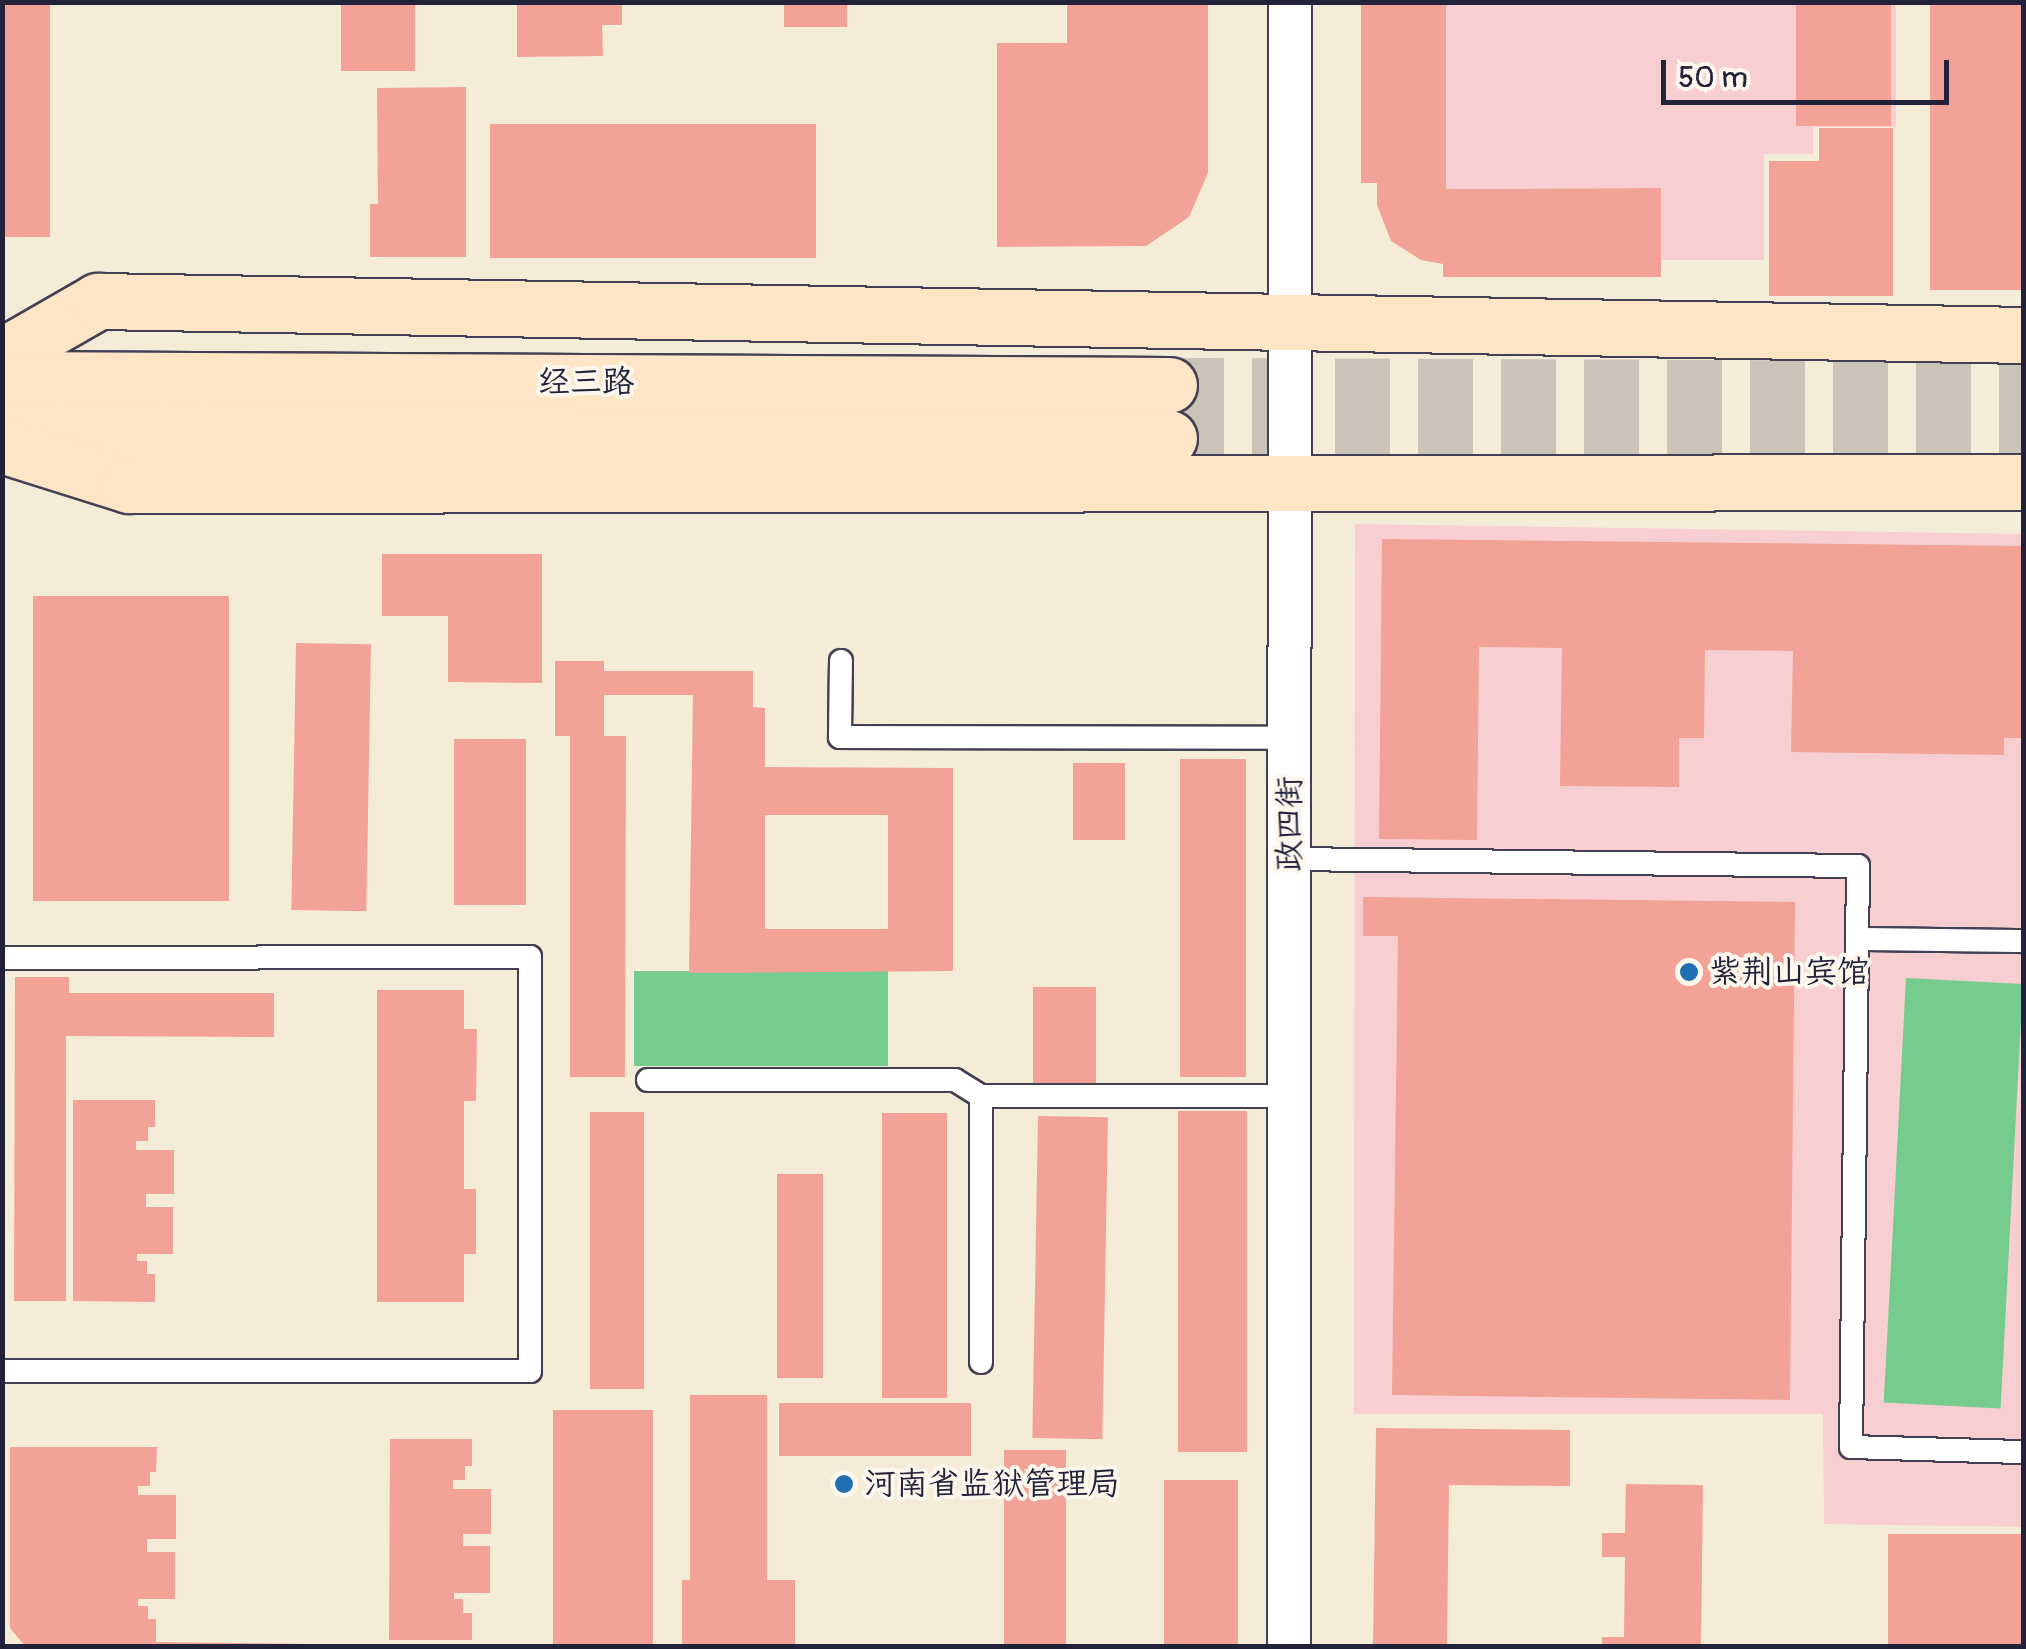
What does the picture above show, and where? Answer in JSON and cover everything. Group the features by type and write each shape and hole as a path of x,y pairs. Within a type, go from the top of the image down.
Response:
{"main road":[{"path":"2,356 98,301 2024,335"},
{"name":"经三路","path":"2,379 1170,411 2,432"},
{"path":"2,445 130,486 2024,482"}],"street":[{"name":"政四街","path":"1289,1646 1290,2"}],"lane":[{"path":"841,661 840,737 1290,738"},
{"path":"1290,859 1858,866 1852,1447 2024,1452"},
{"path":"1857,939 2024,940"},
{"path":"2,958 530,957 530,1370 2,1372"},
{"path":"648,1080 955,1080 982,1096 1290,1096"},
{"path":"981,1362 982,1096"}],"shaded area":[{"path":"1446,3 1896,3 1896,127 1813,127 1813,154 1764,154 1764,260 1661,260 1660,188 1446,189"},
{"name":"紫荆山宾馆","path":"1355,524 2023,534 2023,1527 1824,1524 1823,1414 1354,1414"}],"green space":[{"path":"634,971 888,971 888,1066 634,1066"},
{"path":"1906,978 2023,984 2001,1409 1884,1402"}],"building":[{"path":"2,2 50,2 50,237 2,237"},
{"path":"341,2 415,2 415,71 341,71"},
{"path":"517,2 622,2 622,25 602,25 603,56 517,57"},
{"path":"784,2 847,2 847,27 784,27"},
{"path":"1067,2 1208,2 1208,173 1189,217 1146,246 997,247 997,43 1067,43"},
{"path":"1361,2 1446,2 1446,189 1661,188 1661,277 1443,277 1443,264 1421,260 1391,241 1377,205 1377,183 1361,183"},
{"path":"1796,2 1891,2 1891,126 1796,126"},
{"path":"1930,2 2024,2 2024,290 1930,290"},
{"path":"466,87 466,257 370,257 370,204 378,204 377,88"},
{"path":"490,124 816,124 816,258 490,258"},
{"path":"1819,128 1893,128 1893,296 1769,296 1769,161 1819,161"},
{"path":"1382,539 2024,546 2024,738 2004,738 2004,755 1791,752 1793,651 1705,650 1704,738 1679,738 1679,787 1560,786 1562,648 1479,647 1477,840 1379,839"},
{"path":"382,554 542,554 542,683 448,682 448,616 382,616"},
{"path":"33,596 229,596 229,901 33,901"},
{"path":"296,643 371,644 366,911 291,910"},
{"path":"555,661 604,661 604,671 753,671 753,707 765,708 765,767 953,768 953,971 689,973 693,695 604,695 604,736 626,736 625,1077 570,1077 570,736 555,736","holes":["765,815 888,815 888,929 765,929"]},
{"path":"454,739 526,739 526,905 454,905"},
{"path":"1180,759 1246,759 1246,1077 1180,1077"},
{"path":"1073,763 1125,763 1125,840 1073,840"},
{"path":"1363,897 1795,902 1790,1400 1392,1395 1398,936 1363,936"},
{"path":"15,977 69,977 69,993 274,993 274,1037 66,1036 66,1301 14,1301"},
{"path":"1033,987 1096,987 1096,1083 1033,1083"},
{"path":"377,990 464,990 464,1029 477,1029 476,1101 464,1101 464,1189 476,1189 476,1254 464,1254 464,1302 377,1302"},
{"path":"73,1100 155,1100 155,1127 148,1127 148,1141 136,1141 136,1150 174,1150 174,1194 146,1194 146,1207 173,1207 173,1254 137,1254 137,1261 147,1261 147,1274 155,1274 155,1302 73,1301"},
{"path":"1178,1111 1247,1111 1247,1452 1178,1452"},
{"path":"590,1112 644,1112 644,1389 590,1389"},
{"path":"882,1113 947,1113 947,1398 882,1398"},
{"path":"1038,1116 1108,1117 1102,1439 1032,1438"},
{"path":"777,1174 823,1174 823,1378 777,1378"},
{"path":"690,1395 767,1395 767,1580 795,1580 795,1646 682,1646 682,1580 690,1580"},
{"path":"779,1403 971,1403 971,1456 779,1456"},
{"path":"553,1410 653,1410 653,1646 553,1646"},
{"path":"1376,1428 1570,1430 1570,1486 1449,1485 1447,1646 1373,1646"},
{"path":"390,1439 472,1439 472,1466 465,1466 465,1480 453,1480 453,1489 491,1489 491,1534 463,1534 463,1546 490,1546 490,1593 454,1593 454,1599 463,1599 463,1613 472,1613 472,1640 389,1640"},
{"path":"10,1447 157,1447 156,1472 150,1472 150,1486 138,1486 138,1495 176,1495 176,1539 147,1539 147,1552 175,1552 175,1599 138,1599 138,1606 148,1606 148,1619 156,1619 156,1642 453,1646 25,1646 10,1628"},
{"path":"1004,1450 1066,1450 1066,1646 1004,1646"},
{"path":"1164,1480 1238,1480 1238,1646 1164,1646"},
{"path":"1626,1484 1703,1485 1701,1646 1602,1646 1602,1637 1624,1637 1625,1557 1602,1557 1602,1533 1625,1533"},
{"path":"1888,1534 2024,1534 2024,1646 1888,1646"}],"tunnel":[{"path":"1169,385 2024,388"},
{"path":"1169,438 2024,440"}],"place":[{"name":"紫荆山宾馆","path":"1689,972"},
{"name":"河南省监狱管理局","path":"844,1484"}]}
